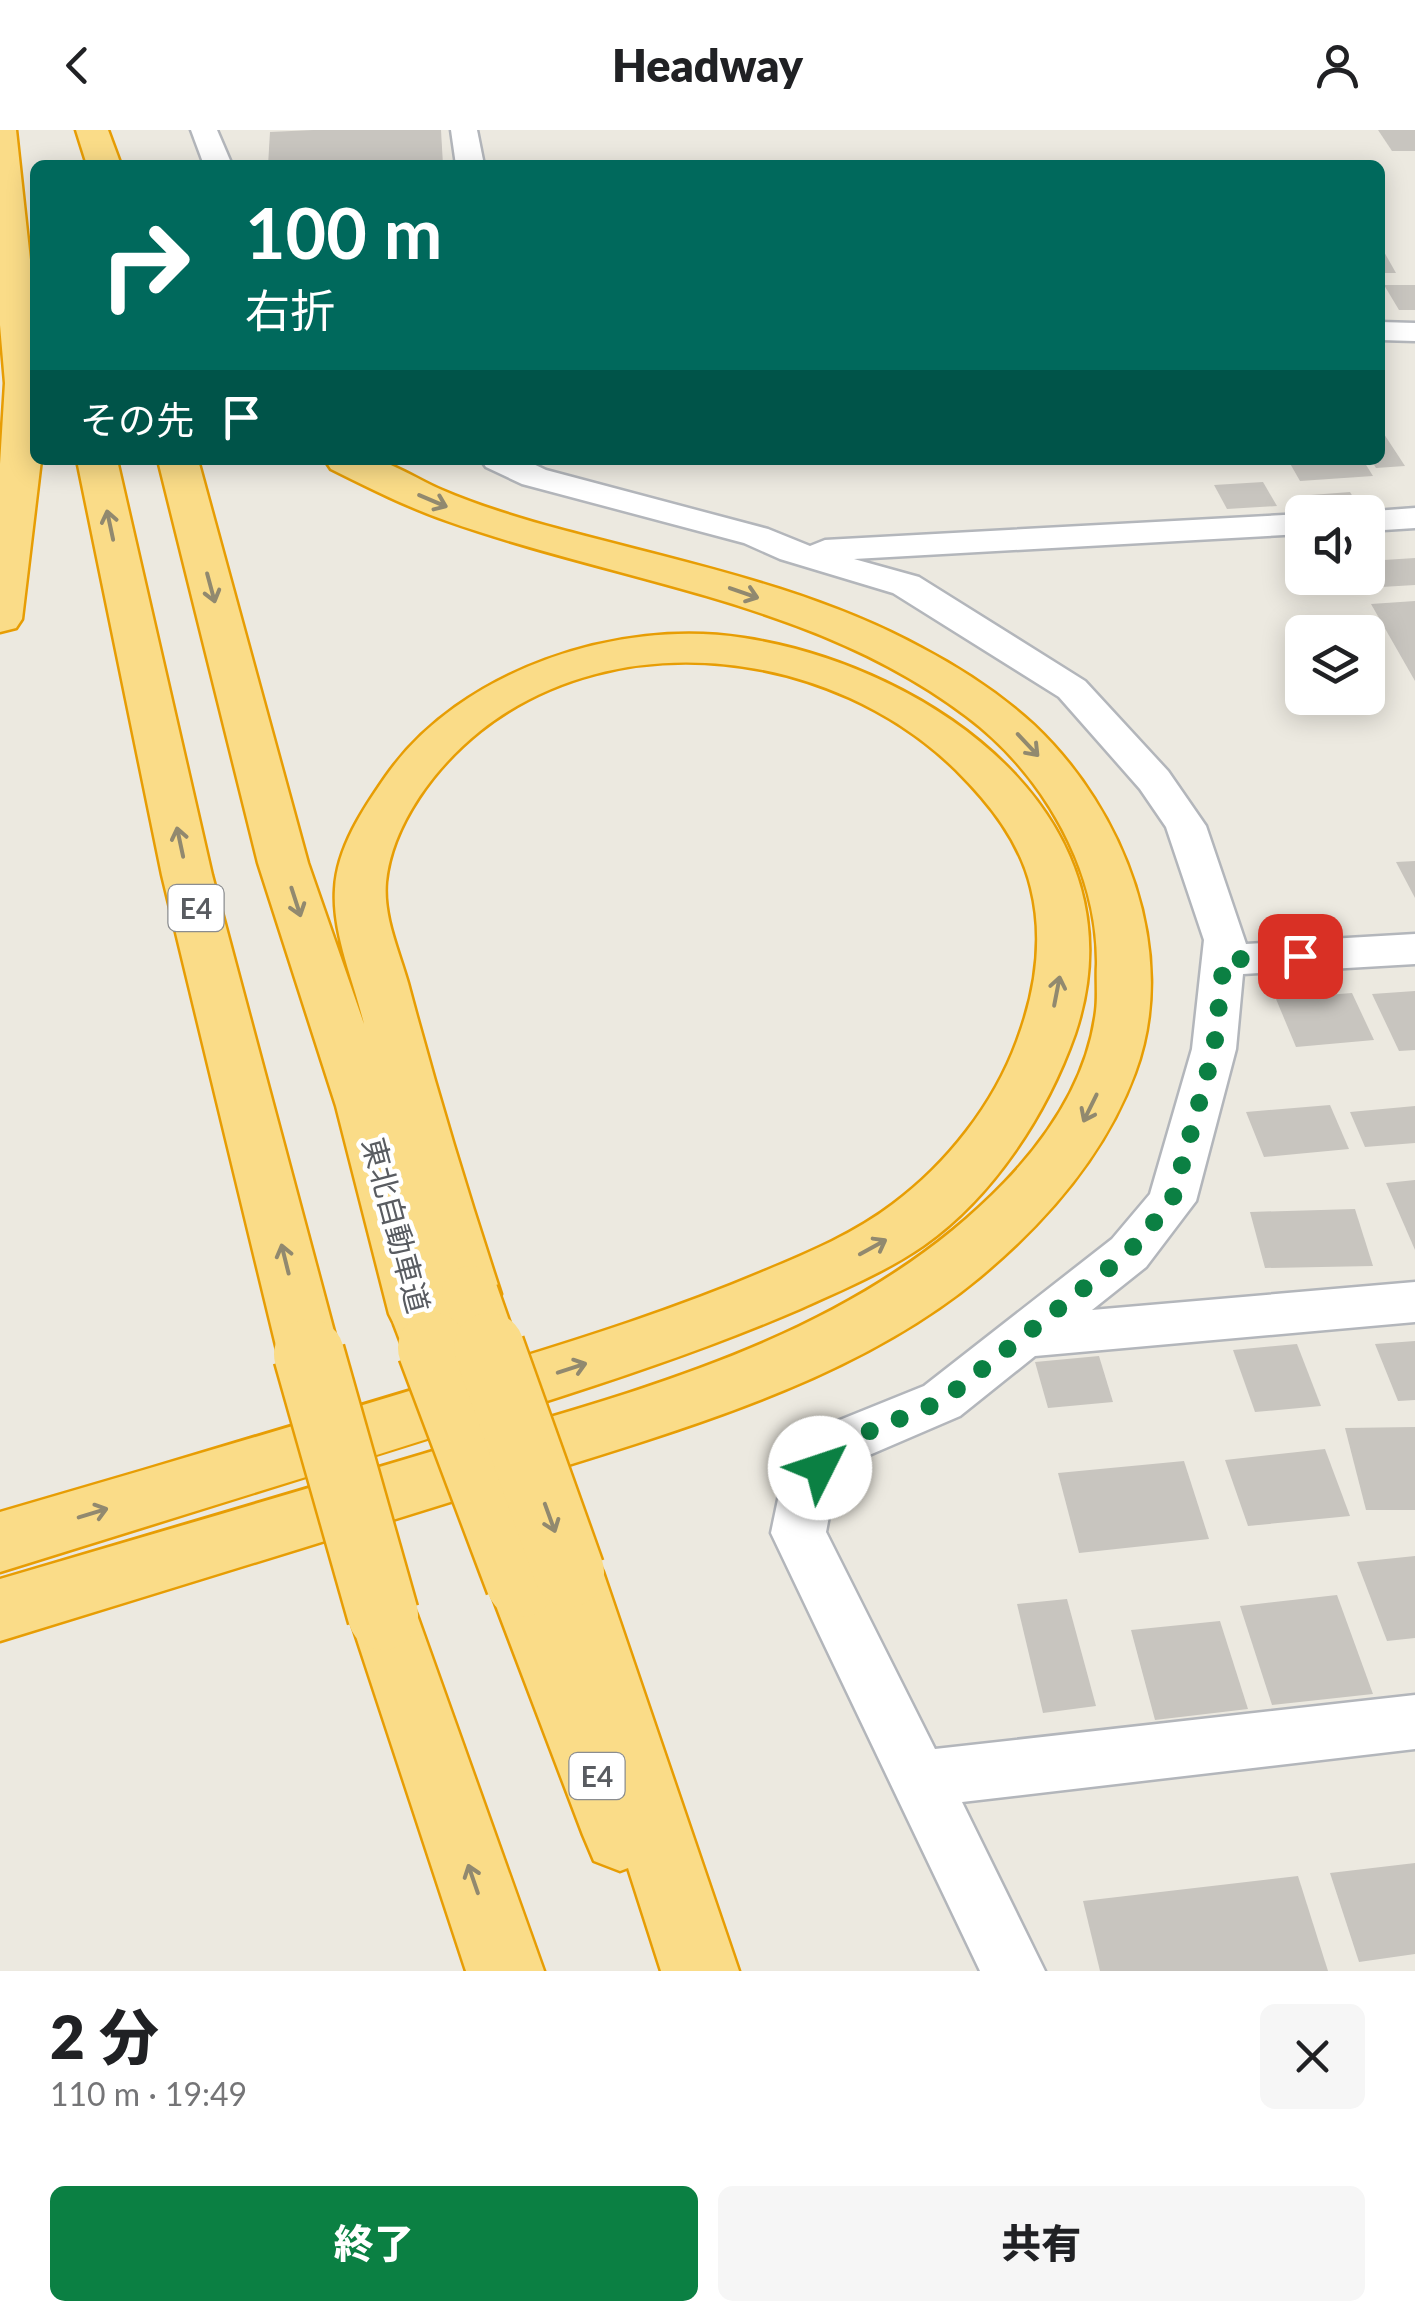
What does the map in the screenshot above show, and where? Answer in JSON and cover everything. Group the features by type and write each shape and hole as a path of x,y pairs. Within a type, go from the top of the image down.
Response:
{"highway":[{"path":"0,130 24,384 22,450 0,619"},
{"path":"27,130 32,160"},
{"path":"92,130 102,160"},
{"path":"123,130 132,160"},
{"name":"E4","path":"98,465 187,875 309,1354 383,1615 505,1971"},
{"name":"東北自動車道","path":"179,465 283,863 364,1106 445,1304 545,1577 672,1971"},
{"path":"0,1610 608,1426 768,1370 847,1334 912,1293 1001,1224 1036,1188 1070,1148 1108,1067 1121,1028 1128,987 1119,917 1100,855 1084,820 1068,791 1016,733 958,687 888,648 808,615 731,588 468,515 355,465"},
{"path":"0,1542 567,1370 710,1322 834,1268 884,1241 933,1204 982,1150 1044,1050 1064,944 1058,899 1041,847 1016,805 987,770 911,712 864,686 788,661 744,651 704,649 624,655 543,675 482,709 435,746 404,782 380,822 360,891 409,1104 445,1304"},
{"path":"545,1577 700,1971"}],"street":[{"path":"204,130 216,160"},
{"path":"464,130 469,160"},
{"path":"1385,330 1415,332"},
{"path":"509,465 534,477 756,536 792,552 906,585 1072,689 1154,780 1186,826 1225,940 1214,1049 1172,1201 1128,1253 942,1401 834,1446 806,1490 798,1533 1012,1971"},
{"path":"1385,519 1415,518"},
{"path":"792,552 1285,525"},
{"path":"1224,960 1415,949"},
{"path":"1020,1336 1415,1302"},
{"path":"918,1780 1415,1722"}],"building":[{"path":"441,130 443,160 268,160 270,132"},
{"path":"1378,130 1415,130 1415,151 1392,151"},
{"path":"1385,254 1396,273 1385,273"},
{"path":"1385,285 1415,285 1415,310 1399,310"},
{"path":"1385,436 1405,466 1374,465 1385,465"},
{"path":"1291,465 1366,465 1373,476 1300,481"},
{"path":"1263,482 1277,506 1227,509 1214,485"},
{"path":"1415,558 1415,585 1385,587 1385,560"},
{"path":"1415,601 1415,681 1385,628 1385,615 1377,615 1371,604"},
{"path":"1415,861 1415,898 1396,862"},
{"path":"1415,991 1415,1050 1399,1051 1372,994"},
{"path":"1352,993 1374,1040 1296,1047 1276,999"},
{"path":"1330,1105 1349,1149 1264,1157 1246,1112"},
{"path":"1415,1106 1415,1143 1365,1147 1350,1112"},
{"path":"1415,1180 1415,1250 1386,1183"},
{"path":"1355,1209 1373,1266 1265,1268 1250,1212"},
{"path":"1415,1341 1415,1400 1398,1401 1375,1344"},
{"path":"1297,1344 1321,1406 1255,1412 1233,1350"},
{"path":"1099,1356 1113,1402 1048,1408 1035,1362"},
{"path":"1415,1427 1415,1510 1366,1510 1345,1428"},
{"path":"1325,1449 1350,1516 1248,1526 1225,1460"},
{"path":"1184,1461 1209,1539 1079,1553 1058,1473"},
{"path":"1415,1556 1415,1638 1387,1641 1357,1562"},
{"path":"1337,1595 1373,1694 1272,1705 1240,1606"},
{"path":"1067,1599 1096,1706 1043,1713 1017,1604"},
{"path":"1220,1621 1248,1709 1155,1720 1131,1630"},
{"path":"1415,1863 1415,1954 1359,1962 1330,1873"},
{"path":"1298,1876 1328,1971 1100,1971 1083,1901"}],"tunnel":[{"path":"0,295 30,296"}],"route":[{"path":"820,1468 834,1446 942,1401 1128,1253 1172,1201 1214,1049 1224,960 1300,956"}]}
